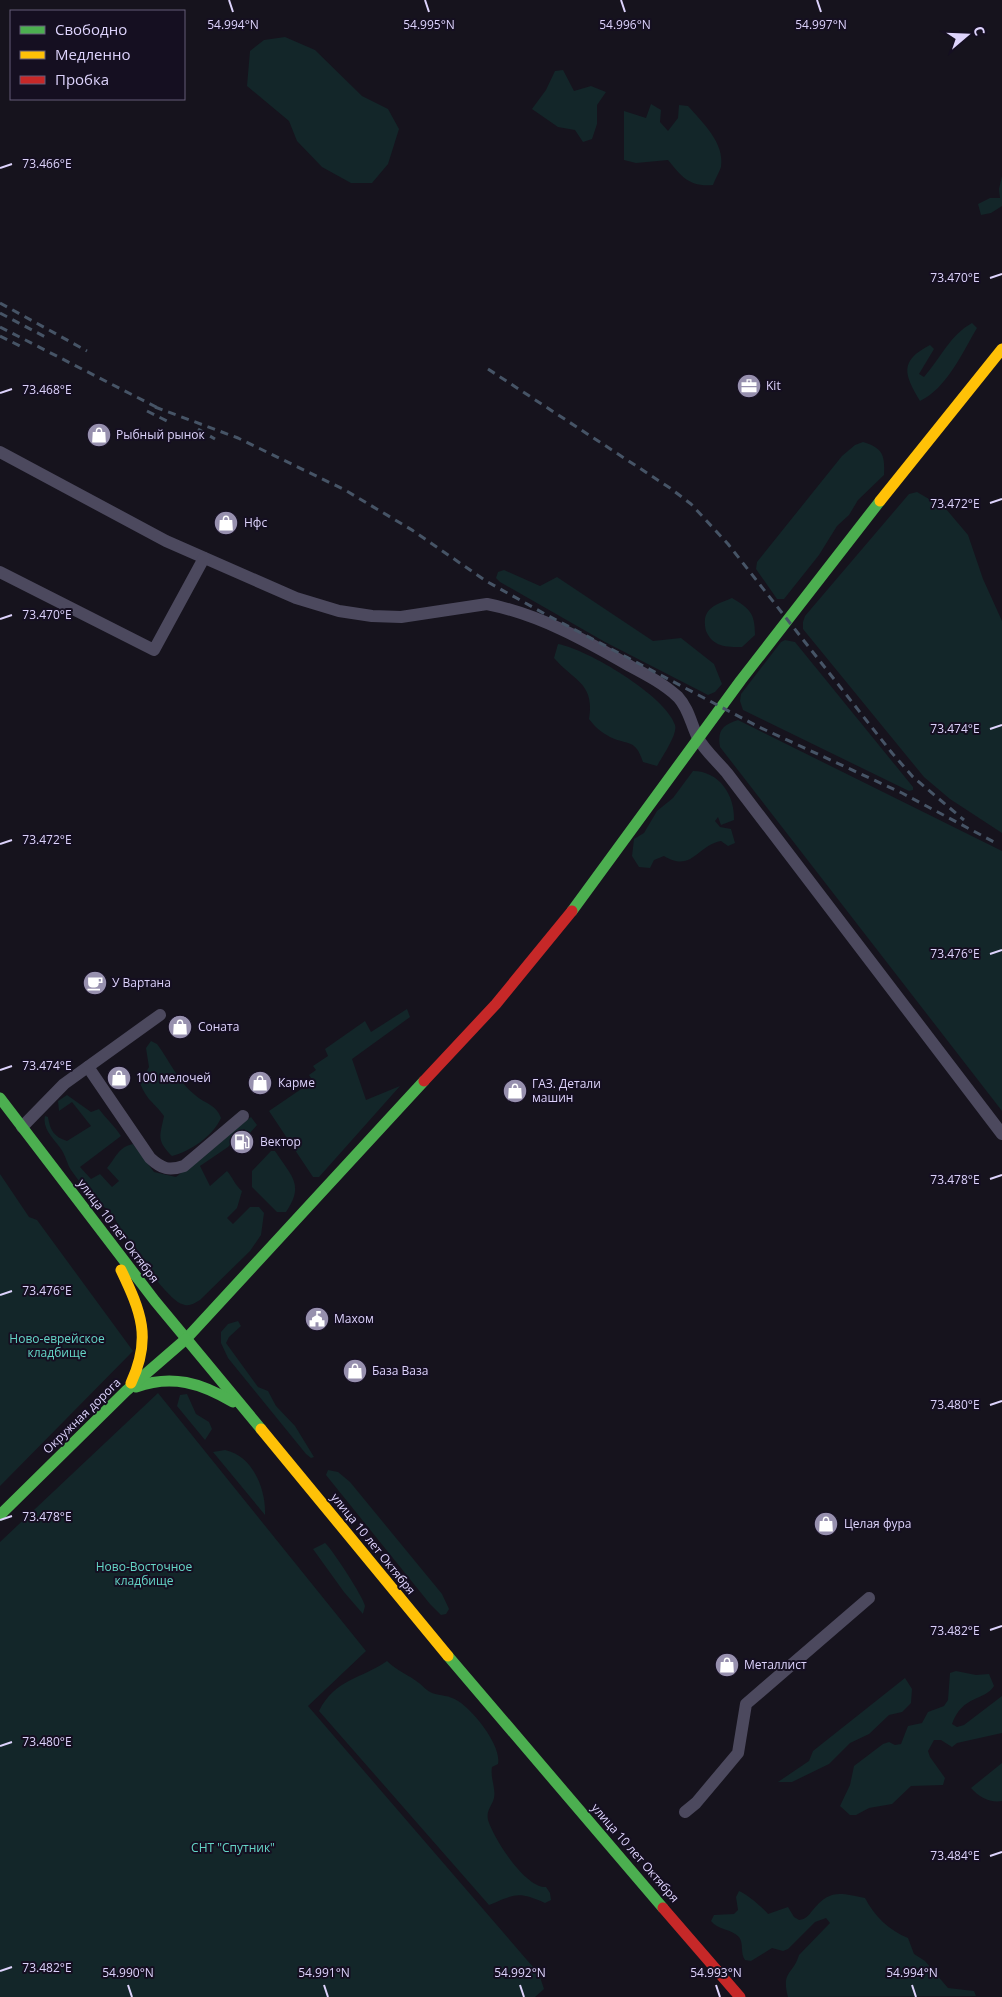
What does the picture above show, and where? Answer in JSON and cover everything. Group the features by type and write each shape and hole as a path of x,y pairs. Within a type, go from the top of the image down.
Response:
{"main road":[{"name":"Окружная дорога","path":"0,1515 126,1391 186,1339 496,1004 558,931 698,739 912,459 1002,349"},
{"name":"улица 10 лет Октября","path":"0,1098 186,1339 252,1417 434,1641 740,1997"},
{"path":"111,1244 138,1307 144,1332 143,1356 126,1391"},
{"path":"126,1391 147,1382 181,1379 209,1388 252,1417"}],"street":[{"path":"0,452 166,541 296,598 339,611 372,616 401,617 487,604 548,623 603,650 658,682 678,698 690,714 698,739 727,773 1002,1134"},
{"path":"0,572 154,650 204,558"},
{"path":"22,1127 64,1084 160,1015"},
{"path":"88,1067 150,1158 161,1168 172,1170 184,1166 243,1116"},
{"path":"685,1812 696,1803 738,1753 746,1704 869,1598"}],"green space":[{"path":"285,37 315,50 362,96 388,109 399,129 388,164 372,183 351,183 322,167 297,141 289,121 247,86 250,51 264,40"},
{"path":"563,70 574,91 591,86 606,92 597,105 597,124 592,139 583,142 575,130 558,127 532,109 546,90 555,71"},
{"path":"651,104 661,110 660,122 668,131 678,118 679,105 688,106 706,126 716,141 721,158 721,167 713,185 698,184 687,180 668,160 636,163 624,160 624,111 646,118"},
{"path":"1002,176 1002,206 991,213 981,215 978,204 990,198 1000,198 999,189"},
{"path":"972,323 977,328 953,369 938,388 920,401 908,376 907,369 913,357 930,345 934,349 919,374 924,377 957,334"},
{"path":"863,442 875,447 881,453 884,462 884,475 858,500 849,515 837,526 819,555 784,599 777,599 756,569 757,562 842,456 855,445"},
{"path":"917,492 946,509 968,535 983,579 1002,621 1002,833 950,799 924,777 803,629 805,616 909,494"},
{"path":"504,570 540,586 557,577 653,641 681,638 714,664 722,684 715,692 708,695 605,642 500,582 496,578 498,572"},
{"path":"732,598 750,612 754,621 755,635 742,647 725,646 716,643 706,631 705,619 710,609"},
{"path":"785,640 795,642 913,787 913,790 909,791 743,710 740,701 741,694 781,642"},
{"path":"558,644 605,664 642,688 669,713 675,725 674,734 657,766 643,762 634,746 610,737 591,722 589,719 589,698 586,690 554,658"},
{"path":"738,720 1002,851 1002,1111 720,747 719,736 722,729"},
{"path":"693,771 711,775 724,786 732,802 734,820 721,825 718,817 715,821 720,827 731,829 735,843 728,846 721,841 705,848 694,857 681,862 664,856 654,860 650,868 639,867 632,856 634,839 644,833 657,811 673,798"},
{"path":"407,1009 410,1017 352,1059 366,1100 400,1086 319,1177 313,1177 269,1111 313,1081 309,1075 316,1070 313,1066 328,1056 325,1049 365,1021 371,1032"},
{"path":"151,1041 157,1044 189,1090 213,1107 221,1118 213,1131 201,1142 172,1156 163,1146 160,1138 164,1116 148,1098 140,1083 149,1067 146,1048"},
{"path":"67,1095 91,1112 99,1109 121,1136 80,1167 91,1179 100,1174 112,1187 119,1181 107,1168 121,1150 128,1145 133,1144 154,1172 176,1177 251,1117 257,1125 249,1134 244,1129 228,1147 200,1166 210,1186 227,1171 242,1191 237,1208 227,1218 233,1224 250,1207 259,1207 264,1213 261,1235 250,1251 200,1300 191,1305 184,1305 168,1294 121,1234 112,1214 89,1193 71,1170 63,1152 45,1125 45,1116 48,1117 53,1132 67,1141 91,1126 72,1102 59,1111 58,1101"},
{"path":"271,1151 275,1151 294,1180 295,1194 286,1212 277,1212 252,1187 252,1171"},
{"name":"Ново-еврейское кладбище","path":"0,1174 29,1217 37,1220 133,1351 0,1486"},
{"path":"238,1321 241,1326 229,1337 226,1343 258,1387 268,1391 276,1406 295,1426 314,1457 311,1458 306,1454 228,1358 221,1343 221,1332 228,1324"},
{"path":"158,1393 366,1651 308,1706 539,1974 544,1989 535,1997 0,1997 0,1542"},
{"path":"187,1394 196,1414 209,1422 212,1429 205,1440 177,1406 180,1395"},
{"path":"225,1450 235,1453 243,1459 256,1475 263,1495 265,1515 213,1452"},
{"path":"328,1470 338,1472 350,1482 442,1594 449,1609 446,1614 441,1615 430,1604 326,1475"},
{"path":"325,1543 340,1563 363,1601 365,1606 363,1614 344,1592 313,1549"},
{"path":"387,1661 430,1692 458,1701 471,1712 485,1729 496,1748 498,1756 498,1764 492,1767 494,1794 488,1813 491,1828 511,1861 529,1880 546,1887 550,1893 551,1900 545,1903 517,1895 489,1905 319,1711 325,1700 341,1686"},
{"path":"956,1671 976,1675 989,1674 994,1686 990,1691 967,1703 956,1715 952,1724 957,1727 964,1725 1002,1696 1002,1733 957,1743 952,1747 941,1740 934,1740 928,1751 930,1757 945,1778 943,1785 911,1786 892,1804 869,1808 856,1815 850,1815 840,1806 850,1785 854,1766 883,1744 889,1742 895,1745 901,1744 908,1726 922,1723 928,1712 944,1706 948,1700 950,1673"},
{"path":"905,1678 912,1689 911,1703 902,1712 889,1715 869,1734 850,1743 829,1764 792,1782 778,1782 809,1761 813,1751"},
{"path":"1002,1763 1002,1801 985,1799 971,1788"},
{"path":"739,1891 768,1914 788,1907 794,1917 799,1920 807,1917 824,1899 836,1894 865,1898 883,1922 908,1938 914,1954 925,1961 948,1988 974,1991 976,1996 788,1997 786,1989 787,1978 799,1955 830,1923 826,1918 815,1922 788,1949 783,1951 772,1948 751,1961 745,1960 739,1937 711,1921 714,1915 734,1914 738,1910 736,1897"}],"railway":[{"path":"0,303 87,351"},
{"path":"0,313 49,339"},
{"path":"0,327 160,409"},
{"path":"0,336 22,347"},
{"path":"488,369 670,488 691,504 728,544 892,753 913,777 964,820"},
{"path":"155,407 238,438 345,490 412,530 486,581 545,614 759,727 902,793 994,842"},
{"path":"147,411 171,423"},
{"path":"198,429 215,439"}],"traffic: fast":[{"path":"572,911 741,680 880,501"},
{"path":"186,1339 424,1081"},
{"path":"0,1098 155,1301 261,1429"},
{"path":"0,1515 126,1391 186,1339"},
{"path":"136,1387 149,1383 174,1381 198,1385 233,1402"},
{"path":"448,1656 663,1908"}],"traffic: slow":[{"path":"880,501 1002,349"},
{"path":"121,1270 134,1299 141,1325 141,1352 131,1383"},
{"path":"261,1429 448,1656"}],"traffic: jam":[{"path":"424,1081 496,1004 572,911"},
{"path":"663,1908 740,1997"}],"place":[{"name":"Kit","path":"749,386"},
{"name":"Рыбный рынок","path":"99,435"},
{"name":"Нфс","path":"226,523"},
{"name":"У Вартана","path":"95,983"},
{"name":"Соната","path":"180,1027"},
{"name":"100 мелочей","path":"119,1078"},
{"name":"Карме","path":"260,1083"},
{"name":"ГАЗ. Детали машин","path":"515,1091"},
{"name":"Вектор","path":"242,1142"},
{"name":"Махом","path":"317,1319"},
{"name":"База Ваза","path":"355,1371"},
{"name":"Целая фура","path":"826,1524"},
{"name":"Металлист","path":"727,1665"}],"park label":[{"name":"Ново-Восточное кладбище","path":"144,1574"},
{"name":"СНТ \"Спутник\"","path":"233,1848"}]}
